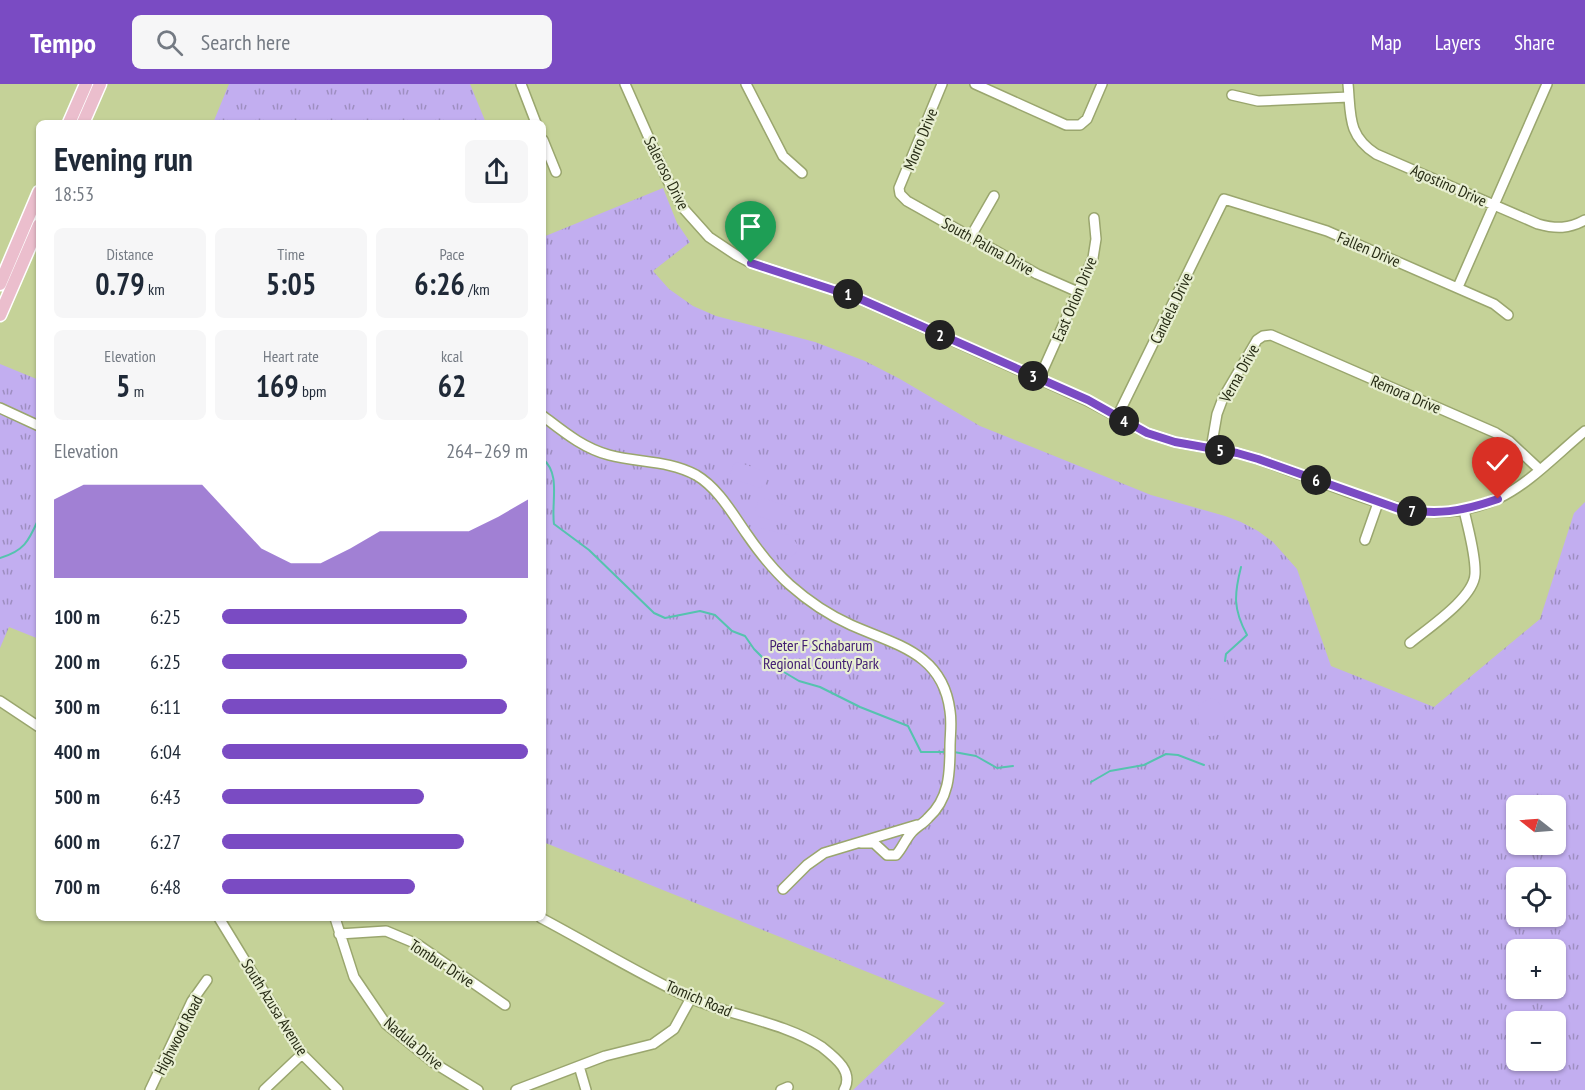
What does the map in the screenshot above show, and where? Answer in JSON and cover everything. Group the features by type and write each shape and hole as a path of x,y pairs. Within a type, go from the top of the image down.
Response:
{"main road":[{"path":"70,120 86,84"},
{"path":"84,120 100,84"},
{"path":"0,284 36,199"},
{"path":"0,315 36,232"}],"street":[{"path":"521,84 535,120"},
{"name":"Saleroso Drive","path":"625,84 668,181 683,208 709,237 722,247 751,263 858,298 1088,400 1162,439 1258,459 1378,503 1422,513 1464,510 1498,499 1526,482 1585,431"},
{"path":"746,84 783,156 802,173"},
{"name":"Morro Drive","path":"900,194 899,188 942,84"},
{"path":"975,84 1066,125 1080,125 1087,119 1102,84"},
{"name":"Agostino Drive","path":"1348,84 1350,120 1359,141 1376,154 1538,224 1552,228 1575,225 1585,220"},
{"path":"1458,287 1547,84"},
{"path":"1232,95 1258,101 1349,97"},
{"path":"546,147 556,172"},
{"name":"South Palma Drive","path":"900,194 907,201 1037,274 1078,292"},
{"path":"972,236 994,196"},
{"name":"Fallen Drive","path":"1224,199 1327,231 1458,287 1494,304 1508,315"},
{"name":"Candela Drive","path":"1117,417 1224,199"},
{"name":"East Orlon Drive","path":"1039,379 1093,258 1096,239 1094,218"},
{"name":"Remora Drive","path":"1263,336 1271,335 1496,434 1509,441 1539,469"},
{"name":"Verna Drive","path":"1211,449 1222,398 1257,340 1263,336"},
{"path":"0,408 36,425"},
{"path":"546,418 574,440 600,453 626,459 663,463 682,468 700,477 716,492 768,562 802,596 849,624 907,648 922,658 940,680 948,699 951,718 950,778 941,802 910,834 898,853 893,856 884,853 874,843 861,843"},
{"path":"1365,540 1378,503"},
{"path":"1410,643 1468,594 1474,582 1475,568 1464,510"},
{"path":"0,701 36,725"},
{"path":"783,889 819,856 922,824"},
{"name":"South Azusa Avenue","path":"221,921 302,1054 338,1090"},
{"name":"Nadula Drive","path":"336,921 354,976 386,1024 434,1063 478,1090"},
{"name":"Tomich Road","path":"546,921 690,998 792,1033 821,1047 843,1067 849,1081 844,1090"},
{"name":"Tombur Drive","path":"339,934 386,931 417,944 505,1005"},
{"name":"Highwood Road","path":"150,1090 192,1001 207,980"},
{"path":"516,1090 605,1056 653,1044 674,1029 690,998"},
{"path":"264,1090 302,1054"},
{"path":"579,1066 586,1090"}],"green space":[{"path":"229,84 470,84 485,120 214,120"},
{"name":"Peter F Schabarum Regional County Park","path":"663,188 677,223 690,242 653,271 669,289 693,306 716,316 815,342 865,361 980,426 1151,495 1225,516 1258,531 1273,542 1297,569 1331,666 1434,707 1540,619 1574,513 1585,502 1585,1090 853,1090 945,1003 546,843 546,236"},
{"path":"0,364 36,379 36,638 9,627 0,648"},
{"path":"737,462 765,471 768,476 765,485 760,488 732,479 730,475 733,465"},
{"path":"763,498 791,507 794,511 790,522 786,524 757,516 755,511 758,501"},
{"path":"755,528 791,535 800,549 791,557 781,553 771,559 750,531"},
{"path":"1210,698 1219,703 1224,713 1222,728 1218,734 1212,736 1202,733 1198,720 1199,705"}],"waterway":[{"path":"546,462 554,481 554,524 589,550 654,613 665,618 700,611 715,615 732,631 745,636 767,662 799,681 820,687 860,707 908,726 921,752 948,752"},
{"path":"0,558 21,548 36,524"},
{"path":"1225,661 1226,654 1247,635 1239,617 1236,602 1241,567"},
{"path":"954,752 976,756 997,768 1013,766"},
{"path":"1091,782 1110,771 1144,765 1166,754 1178,755 1204,765"}],"route":[{"path":"751,263 858,298 1088,400 1133,426 1162,439 1258,459 1399,509 1439,513 1464,510 1498,499"}]}
